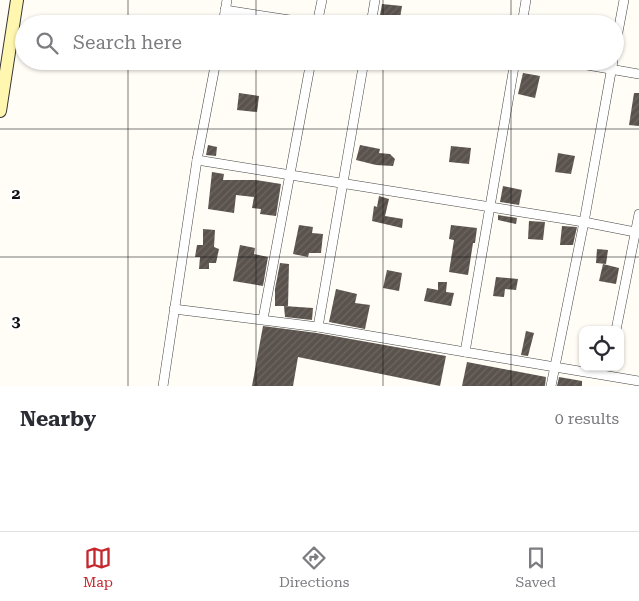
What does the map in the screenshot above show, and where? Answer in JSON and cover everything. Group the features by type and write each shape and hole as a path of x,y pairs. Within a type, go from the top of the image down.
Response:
{"street":[{"path":"0,111 17,0"},
{"path":"318,15 322,0"},
{"path":"373,15 376,0"},
{"path":"524,15 526,0"},
{"path":"621,15 624,0"},
{"path":"226,5 273,15"},
{"path":"624,69 639,74"},
{"path":"163,386 197,160 214,70"},
{"path":"263,320 309,70"},
{"path":"318,327 362,70"},
{"path":"465,352 513,70"},
{"path":"551,386 584,222 611,70"},
{"path":"197,160 584,222 635,232"},
{"path":"617,326 639,214"},
{"path":"174,310 318,327 555,367 579,369"},
{"path":"608,371 639,381"}],"building":[{"path":"382,4 402,6 400,15 380,15"},
{"path":"523,73 540,76 535,98 518,94"},
{"path":"239,93 259,96 257,112 237,110"},
{"path":"634,93 639,93 639,126 629,125"},
{"path":"208,145 217,147 216,156 206,155"},
{"path":"360,145 380,149 379,153 390,154 395,159 393,166 376,165 356,160"},
{"path":"451,146 471,148 469,164 449,162"},
{"path":"558,153 575,156 571,174 555,172"},
{"path":"212,172 224,174 223,180 256,180 281,184 276,216 260,214 261,209 252,208 254,197 236,195 234,213 208,209"},
{"path":"503,186 522,190 519,205 500,202"},
{"path":"379,196 389,199 385,216 403,219 402,228 372,221 374,206 377,207"},
{"path":"498,215 517,218 516,224 498,220"},
{"path":"529,221 545,222 543,240 528,239"},
{"path":"299,225 313,227 312,233 323,234 321,253 309,253 308,257 293,254"},
{"path":"451,225 477,228 468,275 449,272 454,240 449,239"},
{"path":"562,226 577,227 573,245 560,245"},
{"path":"203,229 215,230 214,247 219,249 216,263 209,263 209,269 199,269 200,257 195,257 197,245 203,245"},
{"path":"240,245 255,248 254,254 268,257 263,286 233,281"},
{"path":"597,249 608,250 606,264 596,263"},
{"path":"280,263 289,264 288,306 275,306 275,289"},
{"path":"603,264 619,268 616,284 599,281"},
{"path":"387,270 402,273 399,291 383,288"},
{"path":"496,277 518,279 516,290 505,289 504,297 493,296"},
{"path":"438,282 447,282 446,292 454,293 451,306 424,301 427,288 438,290"},
{"path":"336,289 357,294 355,303 370,305 365,329 329,322"},
{"path":"284,306 313,308 312,320 285,317"},
{"path":"263,326 317,333 446,356 440,386 298,357 293,386 252,386"},
{"path":"526,331 534,333 528,356 521,355"},
{"path":"467,362 546,377 545,386 462,386"},
{"path":"559,377 582,381 582,386 557,386"}]}
